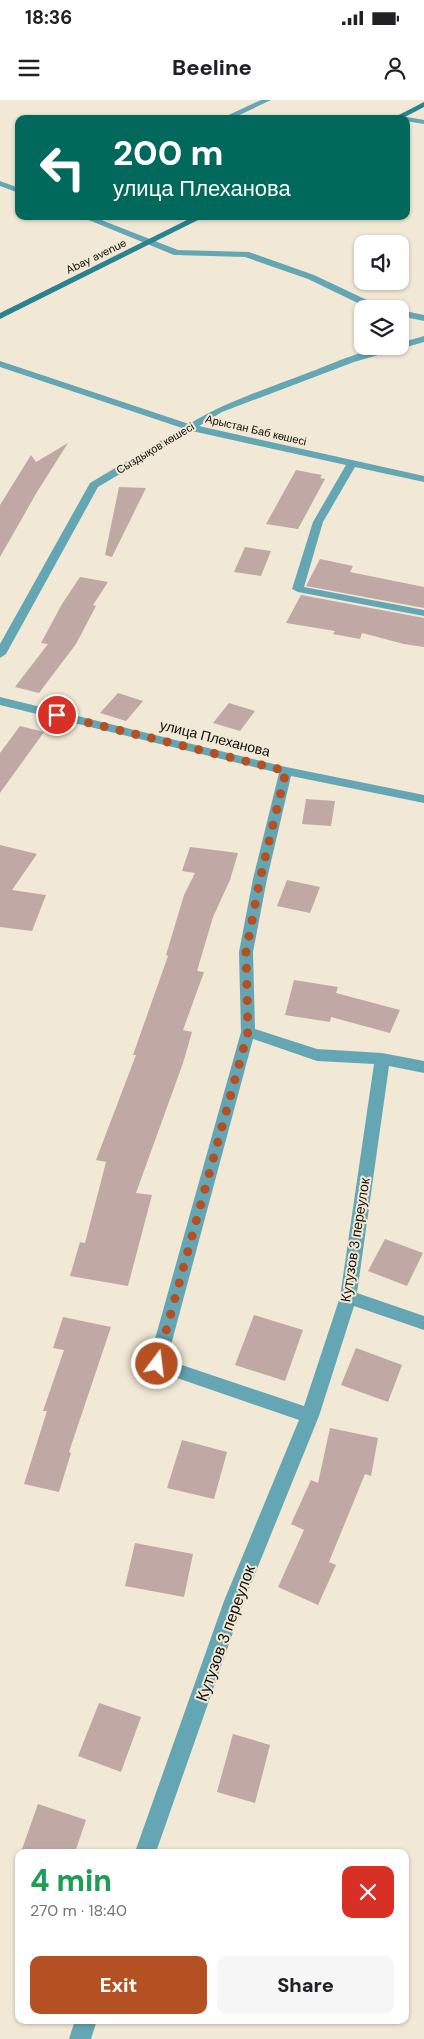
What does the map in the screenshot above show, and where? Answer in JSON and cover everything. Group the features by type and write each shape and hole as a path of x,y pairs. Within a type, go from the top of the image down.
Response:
{"street":[{"path":"233,115 267,100"},
{"path":"403,115 424,104"},
{"path":"410,120 424,122"},
{"path":"0,183 15,189"},
{"path":"93,220 177,253 246,254 310,277 358,300"},
{"name":"Abay avenue","path":"0,316 194,220"},
{"path":"409,315 424,318"},
{"name":"Сыздықов көшесі","path":"409,343 424,339"},
{"name":"Сыздықов көшесі","path":"0,654 94,485 219,410 368,355"},
{"name":"Арыстан Баб көшесі","path":"0,364 190,428 424,479"},
{"path":"352,464 318,522 298,589 424,613"},
{"path":"0,627 13,630"},
{"name":"улица Плеханова","path":"0,701 286,771 424,799"},
{"path":"286,771 260,879 246,952 248,1032 157,1364 310,1416"},
{"path":"248,1032 317,1055 382,1059 424,1067"},
{"name":"Кутузов 3 переулок","path":"147,1849 234,1601 310,1416 348,1297 382,1059"},
{"path":"348,1297 424,1323"},
{"path":"80,2039 85,2024"}],"building":[{"path":"68,443 37,492 0,557 0,505 31,455 36,462"},
{"path":"296,470 322,475 320,478 325,479 298,529 266,524"},
{"path":"119,487 146,488 112,557 105,555"},
{"path":"245,547 271,551 261,576 234,572"},
{"path":"320,559 353,566 350,572 424,587 424,608 306,586"},
{"path":"80,577 108,582 93,605 96,606 76,644 39,693 15,687 48,644 41,643 62,604"},
{"path":"301,595 424,618 424,647 362,633 360,639 333,634 335,631 286,623"},
{"path":"118,693 143,701 126,721 100,713"},
{"path":"229,703 255,711 240,731 213,723"},
{"path":"20,726 44,732 0,793 0,753"},
{"path":"306,799 335,801 331,826 302,824"},
{"path":"0,845 37,854 12,890 46,895 32,931 0,927"},
{"path":"190,847 238,853 230,880 213,917 197,971 204,972 183,1030 192,1032 183,1063 136,1193 152,1195 128,1286 70,1276 80,1242 85,1243 106,1162 96,1160 136,1055 133,1055 168,956 166,955 184,895 195,873 182,871"},
{"path":"287,880 320,887 310,913 277,906"},
{"path":"294,980 338,987 336,993 400,1010 390,1033 331,1017 330,1022 285,1015"},
{"path":"385,1239 423,1253 407,1286 368,1271"},
{"path":"254,1315 303,1330 285,1381 235,1365"},
{"path":"63,1317 111,1327 69,1452 71,1453 59,1492 24,1484 47,1411 43,1411 64,1350 53,1348"},
{"path":"356,1348 402,1365 388,1402 341,1385"},
{"path":"330,1428 378,1438 371,1476 365,1474 329,1562 336,1565 318,1605 278,1587 304,1530 291,1524 311,1480 318,1483"},
{"path":"182,1440 227,1452 214,1499 167,1488"},
{"path":"135,1543 193,1554 184,1597 125,1586"},
{"path":"99,1703 141,1717 121,1772 78,1756"},
{"path":"233,1734 270,1745 255,1803 217,1792"},
{"path":"38,1804 86,1820 76,1849 22,1849"}],"route":[{"path":"57,715 286,771 260,879 246,952 248,1032 157,1364"}]}
